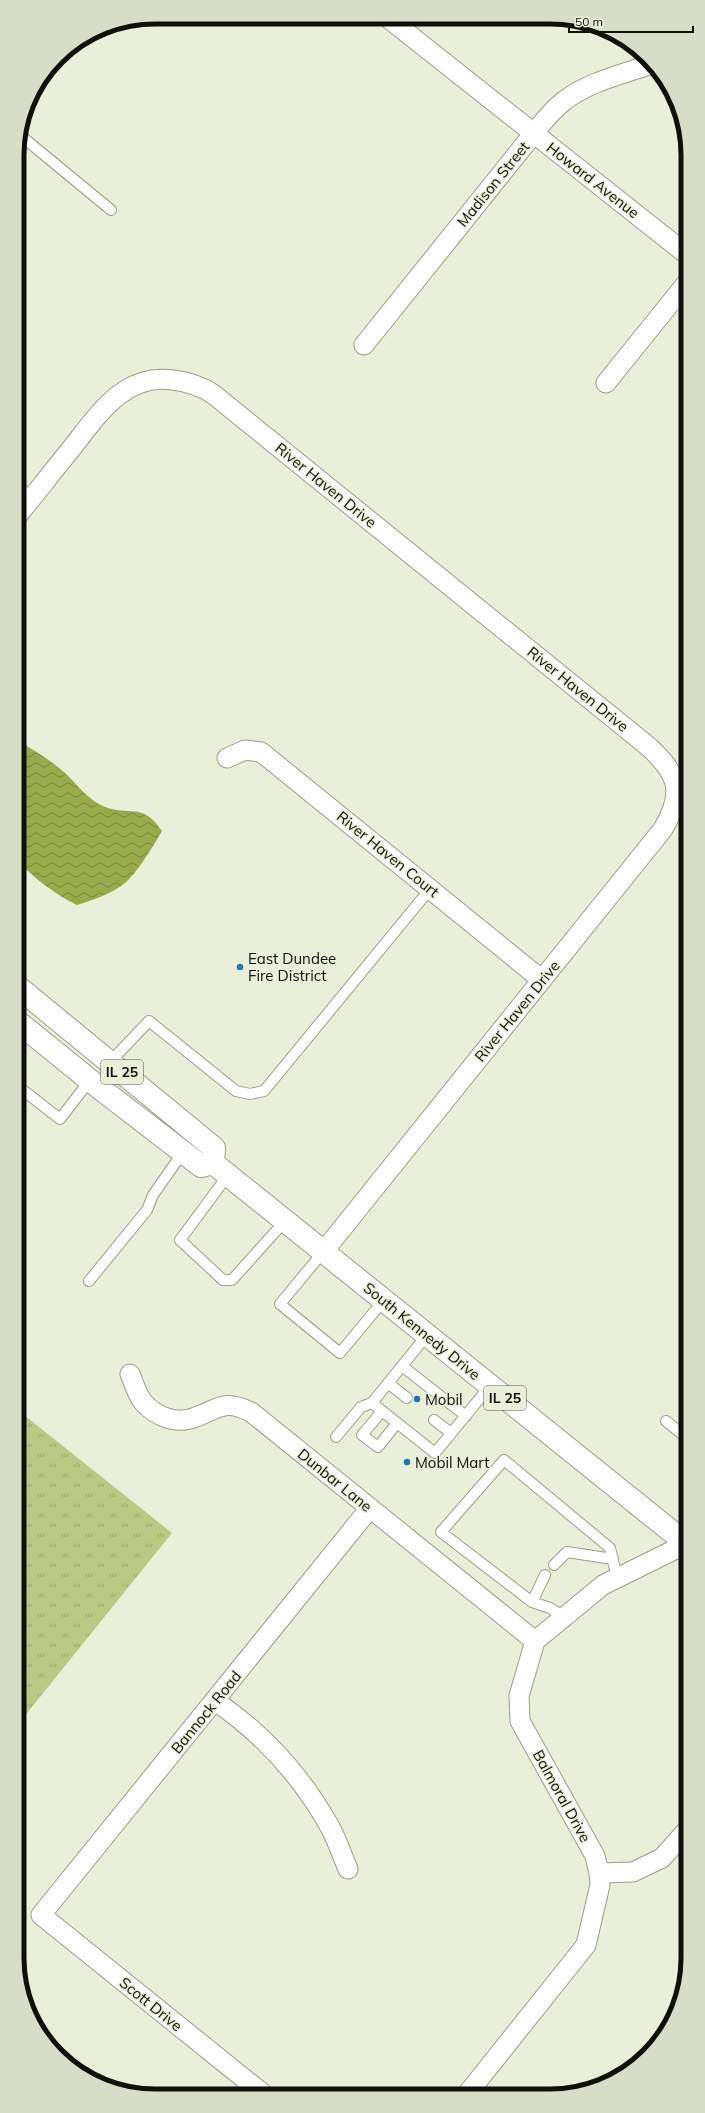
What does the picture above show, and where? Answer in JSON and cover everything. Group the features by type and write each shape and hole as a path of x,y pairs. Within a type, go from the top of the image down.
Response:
{"main road":[{"name":"IL 25","path":"24,992 214,1148 220,1169 201,1166 24,1027"},
{"name":"South Kennedy Drive","path":"220,1169 681,1539"}],"street":[{"name":"Howard Avenue","path":"396,24 681,249"},
{"name":"Madison Street","path":"364,345 556,107 570,97 597,83 646,66"},
{"path":"606,383 681,290"},
{"name":"River Haven Drive","path":"25,492 110,401 135,384 156,379 179,380 201,387 213,394 661,758 670,768 675,783 675,800 669,820 324,1251"},
{"name":"River Haven Court","path":"227,758 246,750 261,752 542,980"},
{"name":"Dunbar Lane","path":"130,1374 143,1401 159,1415 172,1420 194,1418 224,1405 237,1405 250,1412 536,1641"},
{"name":"Bannock Road","path":"41,1915 370,1508"},
{"path":"536,1641 603,1585 681,1547"},
{"name":"Balmoral Drive","path":"471,2089 586,1945 589,1926 596,1908 600,1885 595,1856 520,1721 519,1696 536,1641"},
{"path":"215,1701 234,1714 282,1760 305,1788 331,1828 348,1869"},
{"path":"599,1873 634,1872 662,1858 681,1837"},
{"name":"Scott Drive","path":"41,1915 257,2089"}],"lane":[{"path":"25,139 111,210"},
{"path":"110,1062 149,1021 232,1088 250,1094 264,1091 430,889"},
{"path":"24,1092 60,1119 90,1080"},
{"path":"89,1281 147,1210 154,1195 184,1152"},
{"path":"220,1169 180,1240 223,1280 232,1280 285,1221"},
{"path":"324,1251 280,1304 340,1353 384,1300"},
{"path":"336,1437 361,1407 372,1403 427,1335"},
{"path":"402,1366 466,1416"},
{"path":"388,1383 406,1398"},
{"path":"372,1403 435,1453 490,1386"},
{"path":"382,1411 362,1435 378,1447 397,1423"},
{"path":"434,1420 451,1433"},
{"path":"666,1421 681,1433"},
{"path":"564,1617 550,1608 532,1602 442,1532 504,1460 610,1548 617,1578"},
{"path":"554,1564 567,1552 613,1559"},
{"path":"532,1602 545,1575"}],"green space":[{"path":"24,1415 172,1533 24,1717"}],"water":[{"path":"24,744 42,755 69,776 92,800 112,809 121,811 135,811 148,816 162,831 140,866 130,878 120,887 96,899 77,905 46,886 24,867"}],"place":[{"name":"East Dundee Fire District","path":"240,967"},
{"name":"Mobil","path":"417,1399"},
{"name":"Mobil Mart","path":"407,1462"}]}
